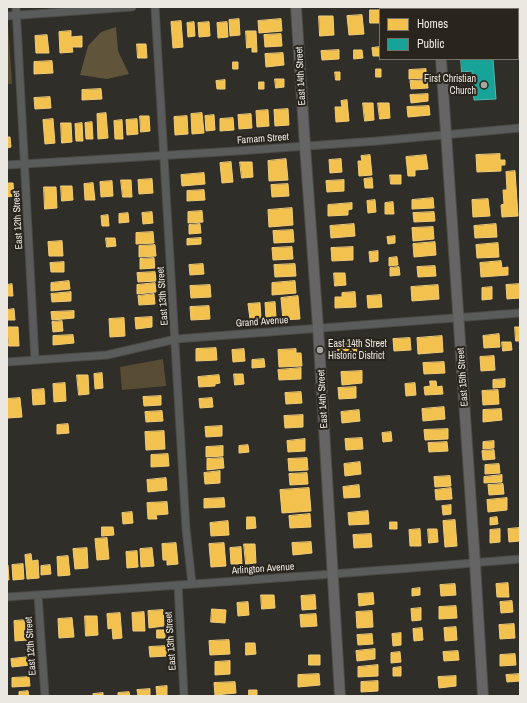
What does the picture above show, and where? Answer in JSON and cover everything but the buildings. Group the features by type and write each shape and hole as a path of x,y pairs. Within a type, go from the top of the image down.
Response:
{"street":[{"name":"East 12th Street","path":"16,7 34,360"},
{"path":"7,16 132,7"},
{"name":"East 13th Street","path":"155,7 176,339 186,529 192,584"},
{"name":"East 14th Street","path":"296,7 318,327 340,696"},
{"name":"East 15th Street","path":"441,60 476,563 483,696"},
{"name":"Farnam Street","path":"7,165 305,146 520,128"},
{"name":"Grand Avenue","path":"7,362 107,355 176,339 318,327 520,313"},
{"name":"Arlington Avenue","path":"7,597 520,559"},
{"name":"East 13th Street","path":"178,585 184,696"},
{"name":"East 12th Street","path":"38,595 45,696"}],"shaded area":[{"path":"8,25 12,84 7,84"},
{"path":"116,27 118,51 129,74 107,79 80,75 88,46 101,32"},
{"path":"163,359 166,386 122,390 120,367"}],"place":[{"name":"First Christian Church","path":"484,85"},
{"name":"East 14th Street Historic District","path":"320,350"}]}
